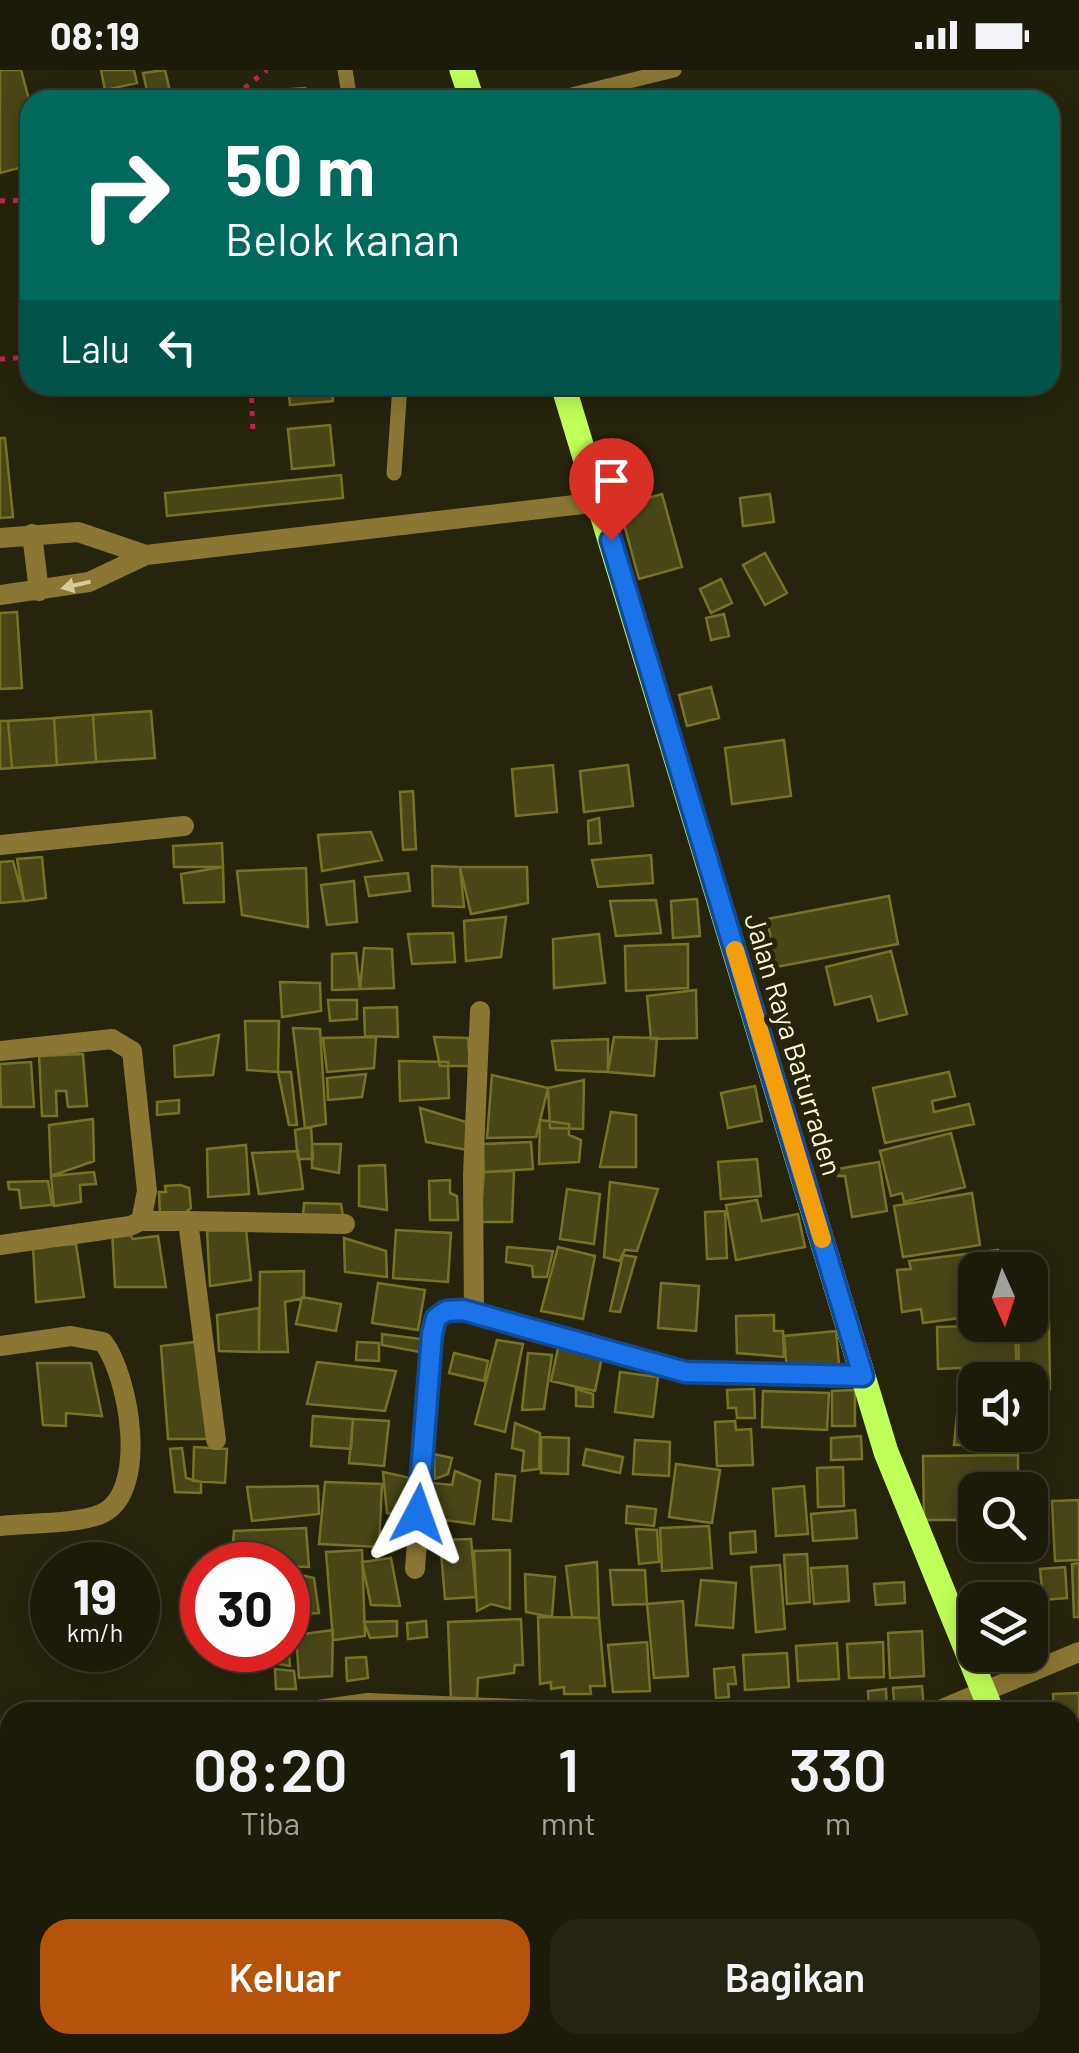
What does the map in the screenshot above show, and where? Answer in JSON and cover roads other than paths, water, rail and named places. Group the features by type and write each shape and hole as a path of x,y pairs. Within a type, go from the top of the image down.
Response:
{"main road":[{"name":"Jalan Raya Baturraden","path":"565,395 863,1376 906,1507 988,1701"}],"street":[{"path":"0,595 90,582 146,554 600,502"},
{"path":"0,538 78,532 146,554"},
{"path":"32,534 40,591"},
{"path":"0,845 184,826"},
{"path":"474,1314 473,1176 480,1010"},
{"path":"0,1051 112,1039 132,1051 147,1191 141,1221"},
{"path":"0,1246 141,1221 345,1224"},
{"path":"188,1221 216,1440"},
{"path":"415,1568 432,1334 436,1318 446,1311 474,1314 685,1372 863,1376"},
{"path":"0,1346 71,1336 103,1342 121,1374 130,1436 128,1482 120,1501 100,1515 0,1526"},
{"path":"988,1701 1079,1652"}],"lane":[{"path":"592,90 674,70"},
{"path":"394,473 399,395"}]}
